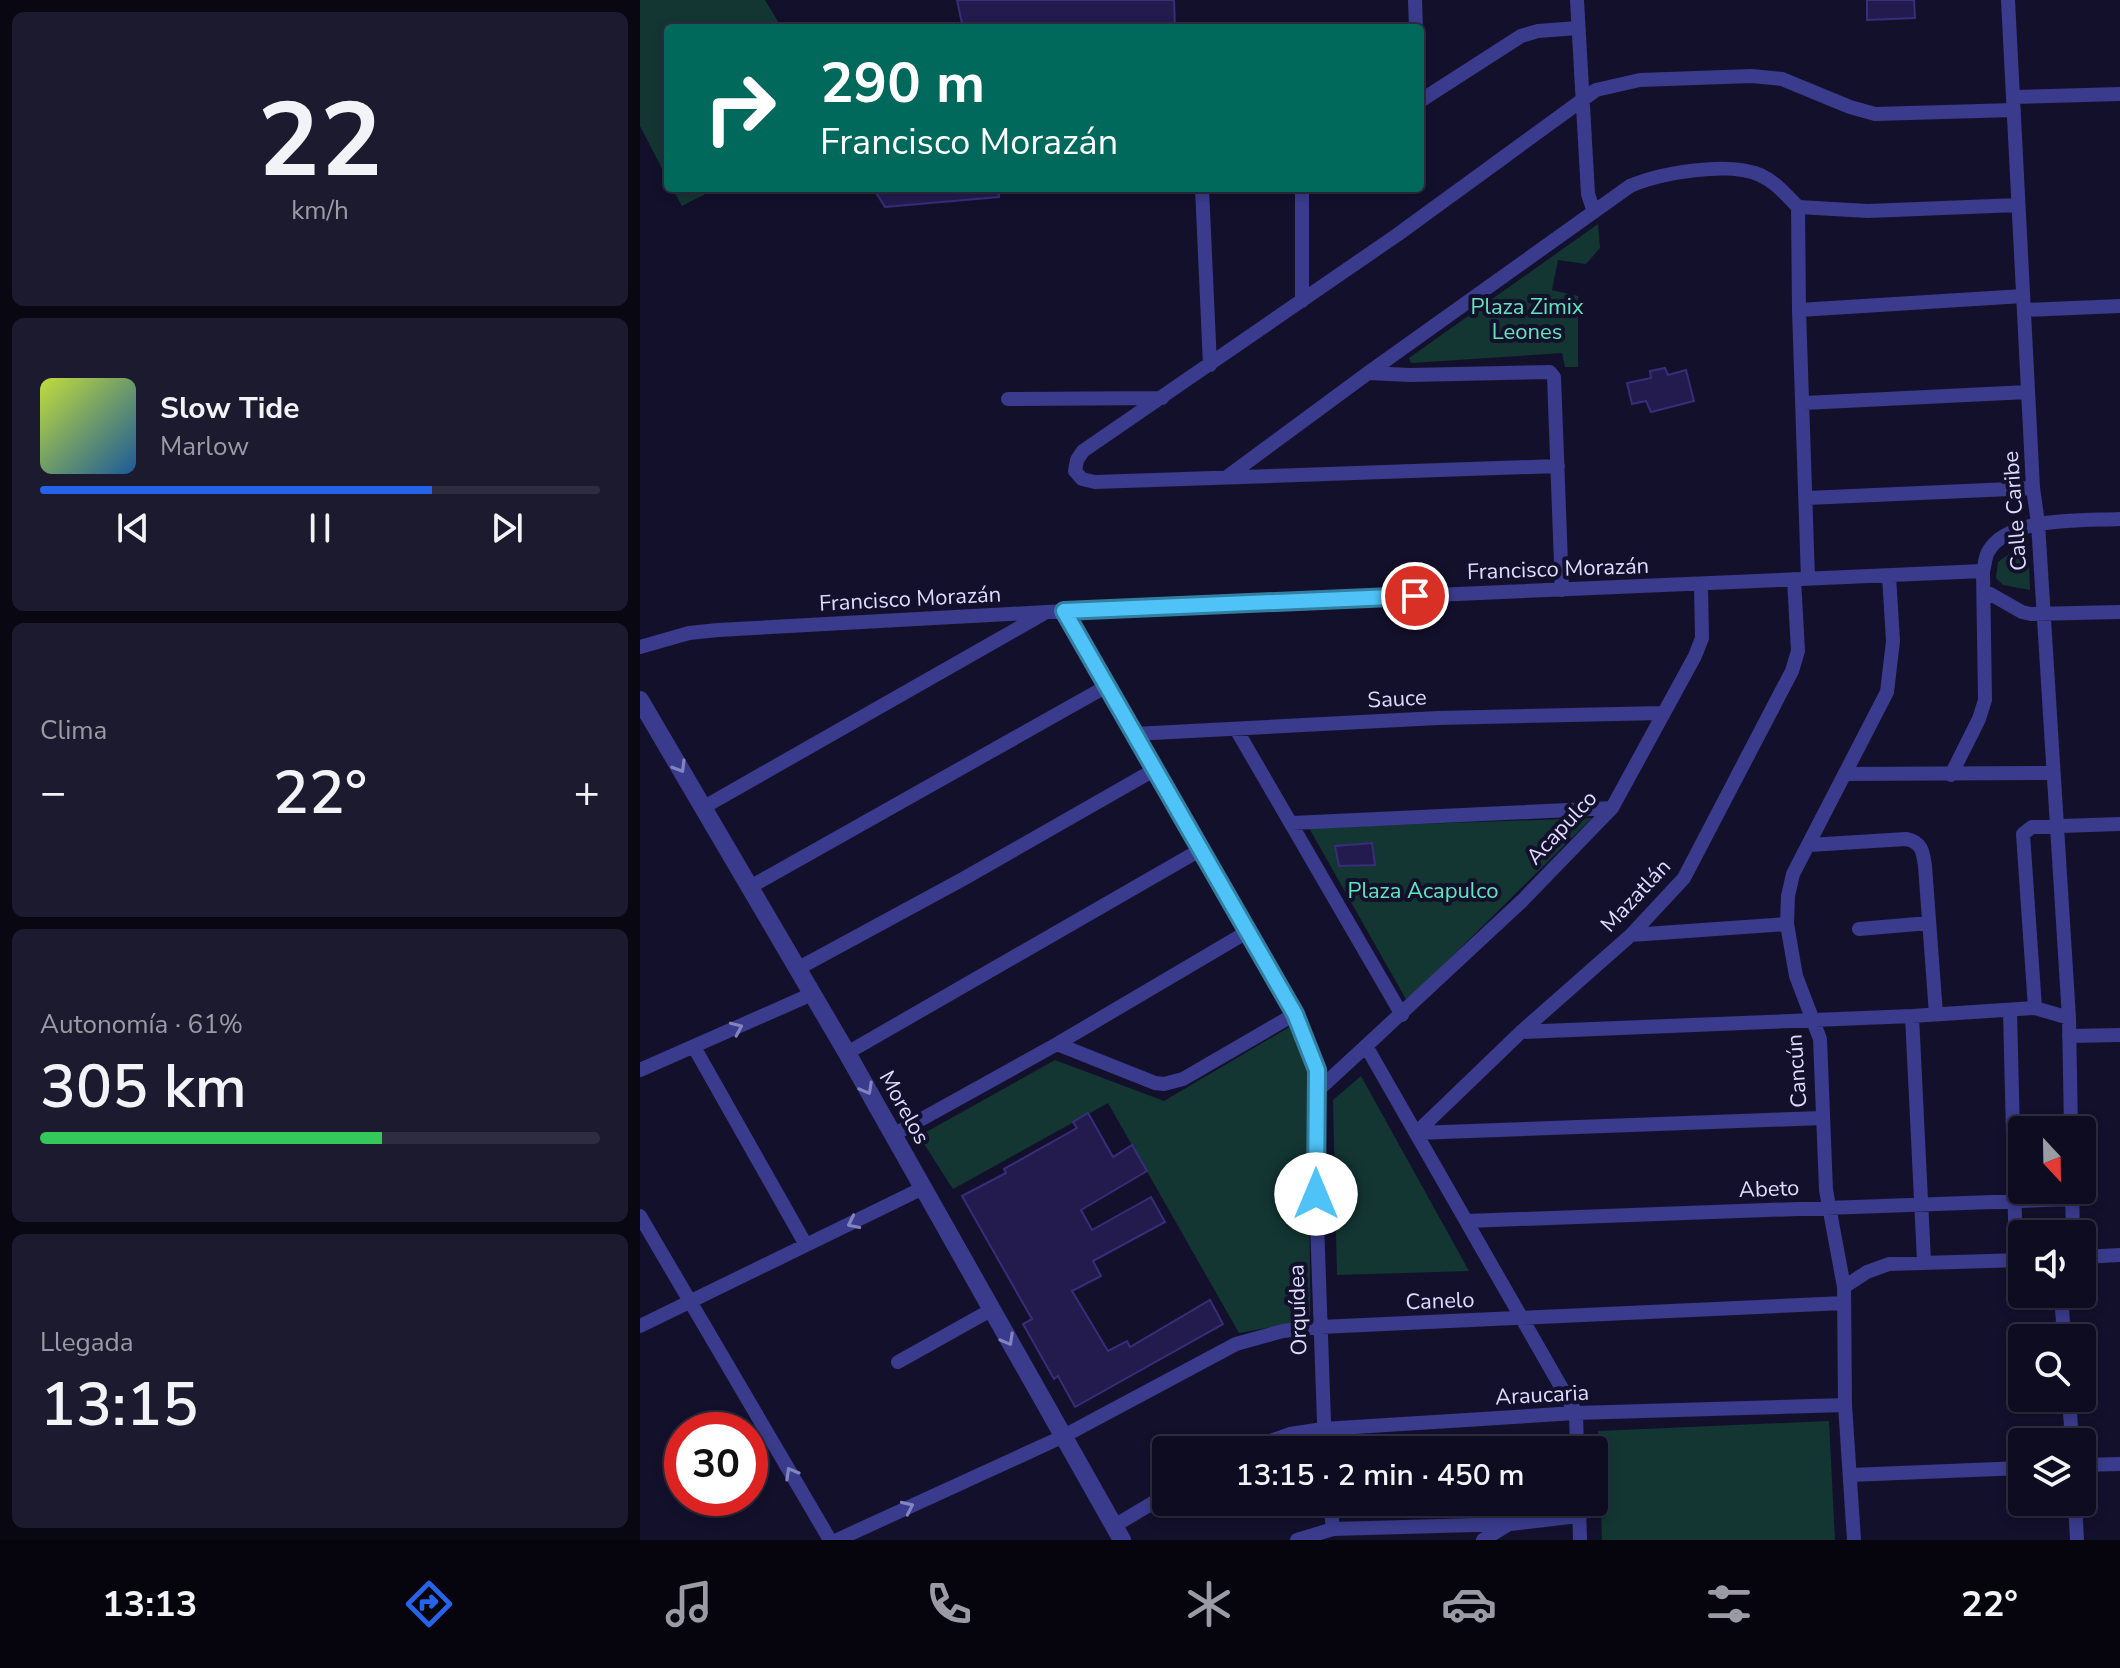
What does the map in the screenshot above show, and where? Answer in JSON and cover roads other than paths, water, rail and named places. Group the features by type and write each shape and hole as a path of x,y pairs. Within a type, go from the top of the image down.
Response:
{"street":[{"path":"1415,0 1416,24"},
{"path":"1577,0 1588,194 1594,212"},
{"name":"Calle Caribe","path":"2008,0 2033,488 2038,523 2069,1018 2071,1116"},
{"path":"1424,98 1521,36 1538,31 1578,28"},
{"path":"1558,466 1095,482 1082,479 1075,471 1083,451 1302,301 1596,90 1614,84 1721,75 1782,79 1875,114 2120,94"},
{"path":"1227,477 1630,186 1651,177 1674,172 1741,169 1775,183 1798,207 1868,211 2018,205"},
{"path":"1202,192 1210,365"},
{"path":"1302,192 1302,301"},
{"name":"Mazatlán","path":"1416,1133 1521,1032 1631,935 1684,878 1792,671 1798,651 1807,498 1798,207"},
{"path":"1799,310 2023,303 2120,306"},
{"path":"1368,373 1550,372 1554,377 1562,590"},
{"path":"1804,403 2028,392"},
{"path":"1008,399 1162,398"},
{"path":"1807,498 2033,488"},
{"path":"1951,775 1985,700 1983,571 1989,550 2014,532 2038,523 2120,519"},
{"name":"Francisco Morazán","path":"640,647 689,633 718,630 1064,611 1983,571"},
{"name":"Cancún","path":"1854,1540 1845,1405 1844,1287 1826,1190 1820,1039 1796,976 1787,924 1788,896 1793,874 1887,692 1893,641 1889,576"},
{"name":"Acapulco","path":"1316,1092 1522,901 1612,808 1695,656 1702,638 1704,616 1701,585"},
{"path":"1985,591 2022,612 2043,615 2120,612"},
{"name":"Orquídea","path":"1064,611 1295,1014 1317,1070 1316,1194 1324,1436"},
{"path":"704,807 1047,612"},
{"path":"750,887 1107,686"},
{"name":"Morelos","path":"640,700 847,1053 1118,1533"},
{"name":"Sauce","path":"1134,734 1438,718 1663,713"},
{"path":"1236,729 1402,1015"},
{"path":"797,969 1154,770"},
{"path":"1845,774 2052,773"},
{"path":"1292,823 1612,808"},
{"path":"2035,1008 2023,834 2032,827 2120,824"},
{"path":"1809,845 1906,839 1920,846 1925,866 1936,1014"},
{"path":"847,1053 1200,850"},
{"path":"1859,929 1929,923"},
{"path":"1631,935 1787,924"},
{"path":"893,1135 1057,1044 1247,932"},
{"path":"640,1070 812,994"},
{"path":"1521,1032 2035,1008 2069,1018"},
{"path":"2010,1010 2011,1116"},
{"path":"1057,1044 1164,1084 1183,1079 1295,1014"},
{"path":"1912,1016 1924,1261"},
{"path":"2069,1036 2120,1035"},
{"path":"1366,1046 1576,1413 1577,1436"},
{"path":"694,1047 806,1245"},
{"path":"1416,1133 1822,1118"},
{"path":"640,1326 923,1188"},
{"name":"Abeto","path":"1467,1221 2008,1203"},
{"path":"640,1216 830,1540"},
{"path":"2096,1256 2120,1255"},
{"path":"1844,1287 1867,1272 1889,1264 2008,1260"},
{"name":"Canelo","path":"837,1540 1062,1437 1236,1344 1283,1331 1844,1303"},
{"path":"898,1362 991,1310"},
{"name":"Araucaria","path":"1284,1436 1323,1429 1576,1413 1845,1405"},
{"path":"2096,1465 2120,1464"},
{"path":"1850,1475 2008,1469"},
{"path":"1118,1533 1152,1506"},
{"path":"1332,1516 1333,1529"},
{"path":"1297,1540 1333,1529 1510,1524 1547,1516"},
{"path":"1579,1516 1580,1540"},
{"path":"2076,1516 2077,1540"},
{"path":"1483,1540 1510,1524"}],"park label":[{"name":"Plaza Zimix Leones","path":"1527,318"},
{"name":"Plaza Acapulco","path":"1423,890"}]}
